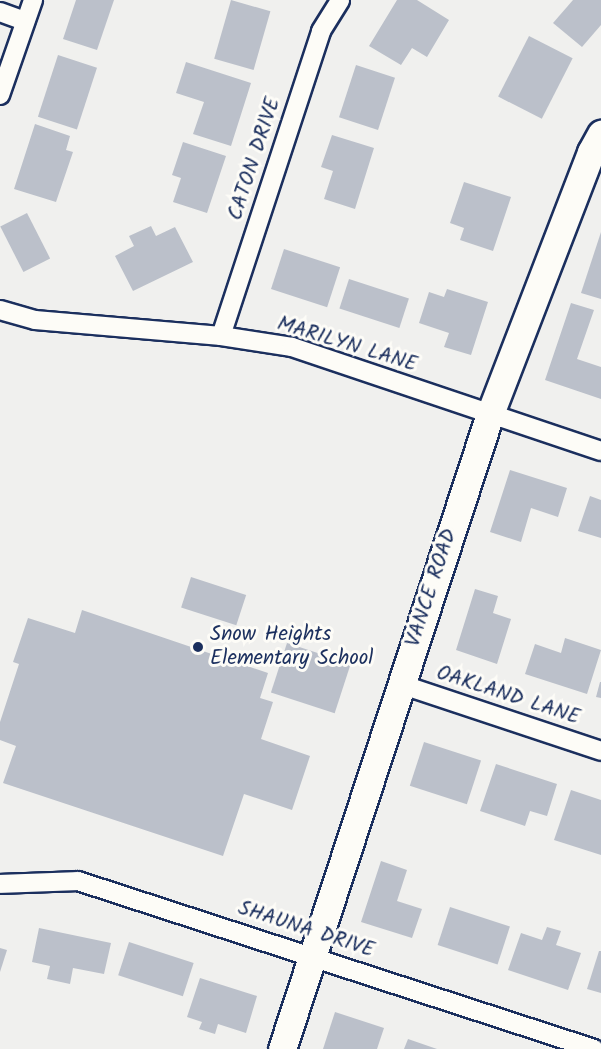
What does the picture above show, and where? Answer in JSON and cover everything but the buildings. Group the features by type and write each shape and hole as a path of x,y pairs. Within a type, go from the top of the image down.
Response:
{"street":[{"path":"0,95 33,0"},
{"name":"CATON DRIVE","path":"221,336 321,31 340,0"},
{"path":"0,12 25,21"},
{"name":"VANCE ROAD","path":"282,1049 490,414 591,152 601,134"},
{"name":"MARILYN LANE","path":"0,310 35,320 221,336 292,347 601,451"},
{"name":"OAKLAND LANE","path":"400,684 601,751"},
{"name":"SHAUNA DRIVE","path":"0,884 78,881 594,1049"}],"place":[{"name":"Snow Heights Elementary School","path":"198,647"}]}
